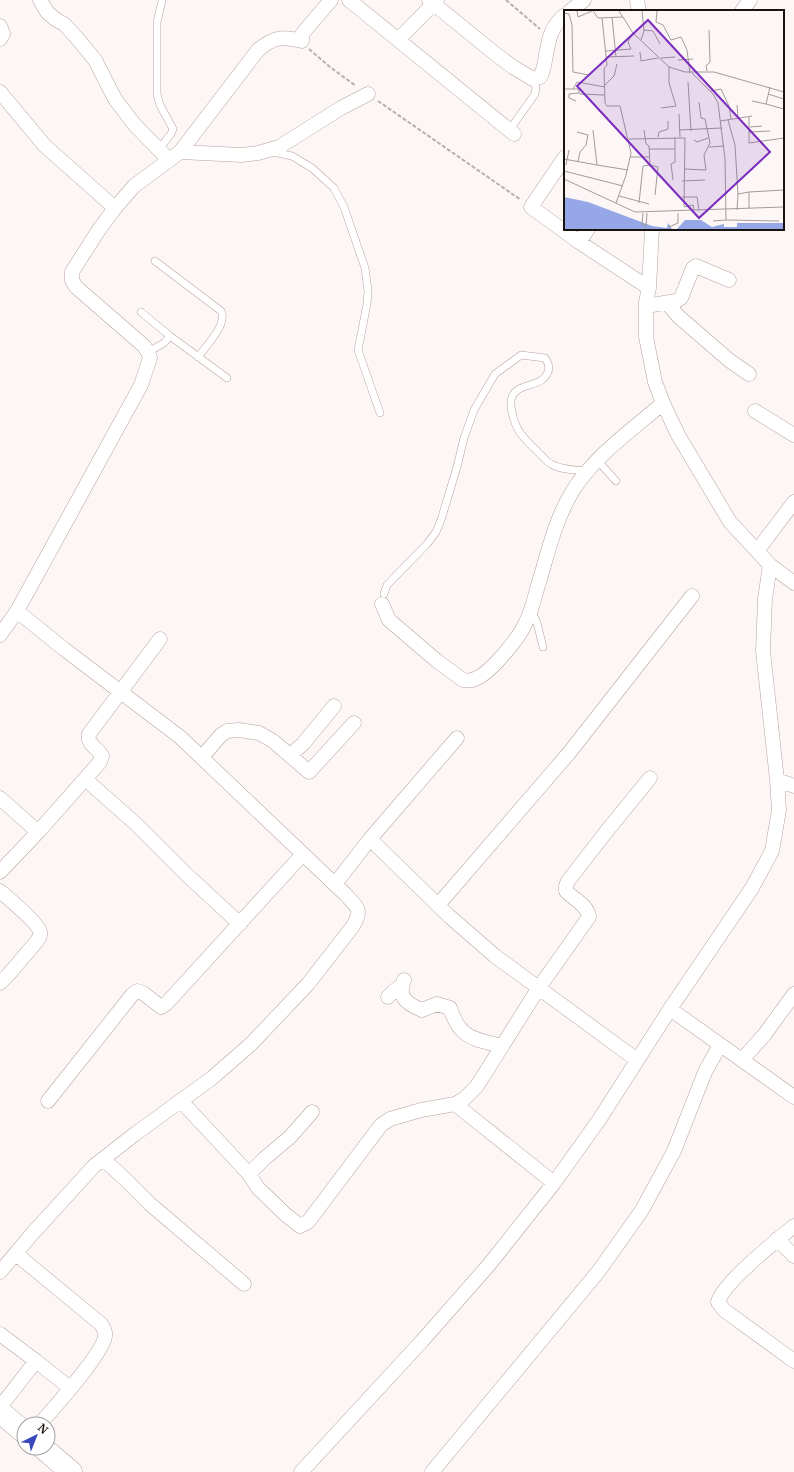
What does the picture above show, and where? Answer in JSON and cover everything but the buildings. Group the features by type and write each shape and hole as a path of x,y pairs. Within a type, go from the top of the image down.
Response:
{"highway":[{"path":"0,1412 16,1425"},
{"path":"52,1456 71,1472"}],"street":[{"path":"40,0 47,12 64,24 95,60 115,99 134,124 168,160"},
{"path":"0,635 17,611 140,385 150,358 144,346 76,287 72,280 72,272 115,208 134,186 180,152 258,50 268,42 280,38 302,41 302,34 331,0"},
{"path":"349,0 514,130"},
{"path":"571,10 584,0"},
{"path":"637,0 639,10"},
{"path":"743,10 750,0"},
{"path":"398,40 433,1 498,56 533,79 540,77 542,73 549,37 559,20 564,16"},
{"path":"0,26 3,34 0,39"},
{"path":"0,92 44,146 115,208"},
{"path":"180,152 242,155 279,147 341,108 368,94"},
{"path":"564,158 531,207 579,242 649,288"},
{"path":"579,242 587,230"},
{"path":"652,230 649,288 646,306 646,337 656,382 663,403 678,435 730,522 770,565 794,583"},
{"path":"646,306 676,301 681,298 693,268 696,266 729,280"},
{"path":"667,303 688,325 733,363 749,374"},
{"path":"383,599 389,620 437,661 463,680 468,681 478,678 492,667 525,625 559,518 571,494 587,471 597,460 663,403"},
{"path":"755,412 794,435"},
{"path":"757,551 794,502"},
{"path":"301,1472 422,1341 488,1266 554,1183 598,1120 670,1009 752,888 772,851 778,810 777,780 763,651 765,599 770,565"},
{"path":"438,905 569,753 692,596"},
{"path":"0,1272 94,1166 212,1078 251,1044 308,984 353,926 358,917 358,910 345,894 184,740 17,611"},
{"path":"0,872 38,832 100,762 102,756 90,742 88,738 89,734 160,639"},
{"path":"290,755 303,744 334,706"},
{"path":"202,757 221,735 227,731 239,730 259,733 273,741 309,772 354,723"},
{"path":"335,884 370,838 458,738"},
{"path":"181,1101 249,1174 258,1188 286,1215 300,1226 303,1226 317,1211 381,1125 390,1119 420,1110 455,1104 464,1099 477,1086 538,989 589,917 585,908 566,891 568,881 650,778"},
{"path":"85,779 141,829 240,924"},
{"path":"777,780 794,786"},
{"path":"0,798 38,832"},
{"path":"370,838 438,905 495,956 538,989 637,1060"},
{"path":"48,1101 132,994 137,991 142,992 161,1007 166,1004 304,854"},
{"path":"0,891 34,923 40,931 40,935 37,941 0,983"},
{"path":"388,997 403,983 404,999 410,1005 422,1010 437,1004 450,1008 453,1018 460,1030 472,1039 502,1046"},
{"path":"742,1060 765,1034 794,994"},
{"path":"670,1009 793,1094"},
{"path":"432,1472 588,1284 642,1210 674,1151 705,1072 720,1045"},
{"path":"455,1104 554,1183"},
{"path":"249,1174 290,1137 312,1112"},
{"path":"103,1159 125,1178 150,1204 244,1284"},
{"path":"794,1226 777,1239 729,1284 721,1294 718,1302 724,1310 794,1361"},
{"path":"777,1239 794,1256"},
{"path":"16,1254 101,1324 106,1336 102,1345 47,1416"},
{"path":"0,1334 70,1388"},
{"path":"0,1407 36,1362"}],"lane":[{"path":"158,150 171,134 173,129 160,105 157,94 157,22 162,2"},
{"path":"514,130 535,94 536,87 533,79"},
{"path":"266,151 292,156 312,168 334,188 344,207 365,268 368,291 358,350 380,413"},
{"path":"155,261 221,311 223,315 223,321 219,329 198,356"},
{"path":"141,312 170,336 227,378"},
{"path":"148,352 164,343 170,336"},
{"path":"383,599 387,585 427,544 436,532 457,467 464,438 474,410 495,374 521,355 545,358 549,363 544,379 517,390 512,397 511,406 514,424 524,439 551,464 564,468 587,471"},
{"path":"597,460 616,482"},
{"path":"531,610 537,623 543,647"}],"path":[{"path":"506,0 549,37"},
{"path":"302,41 330,67 458,158 531,207"}]}
